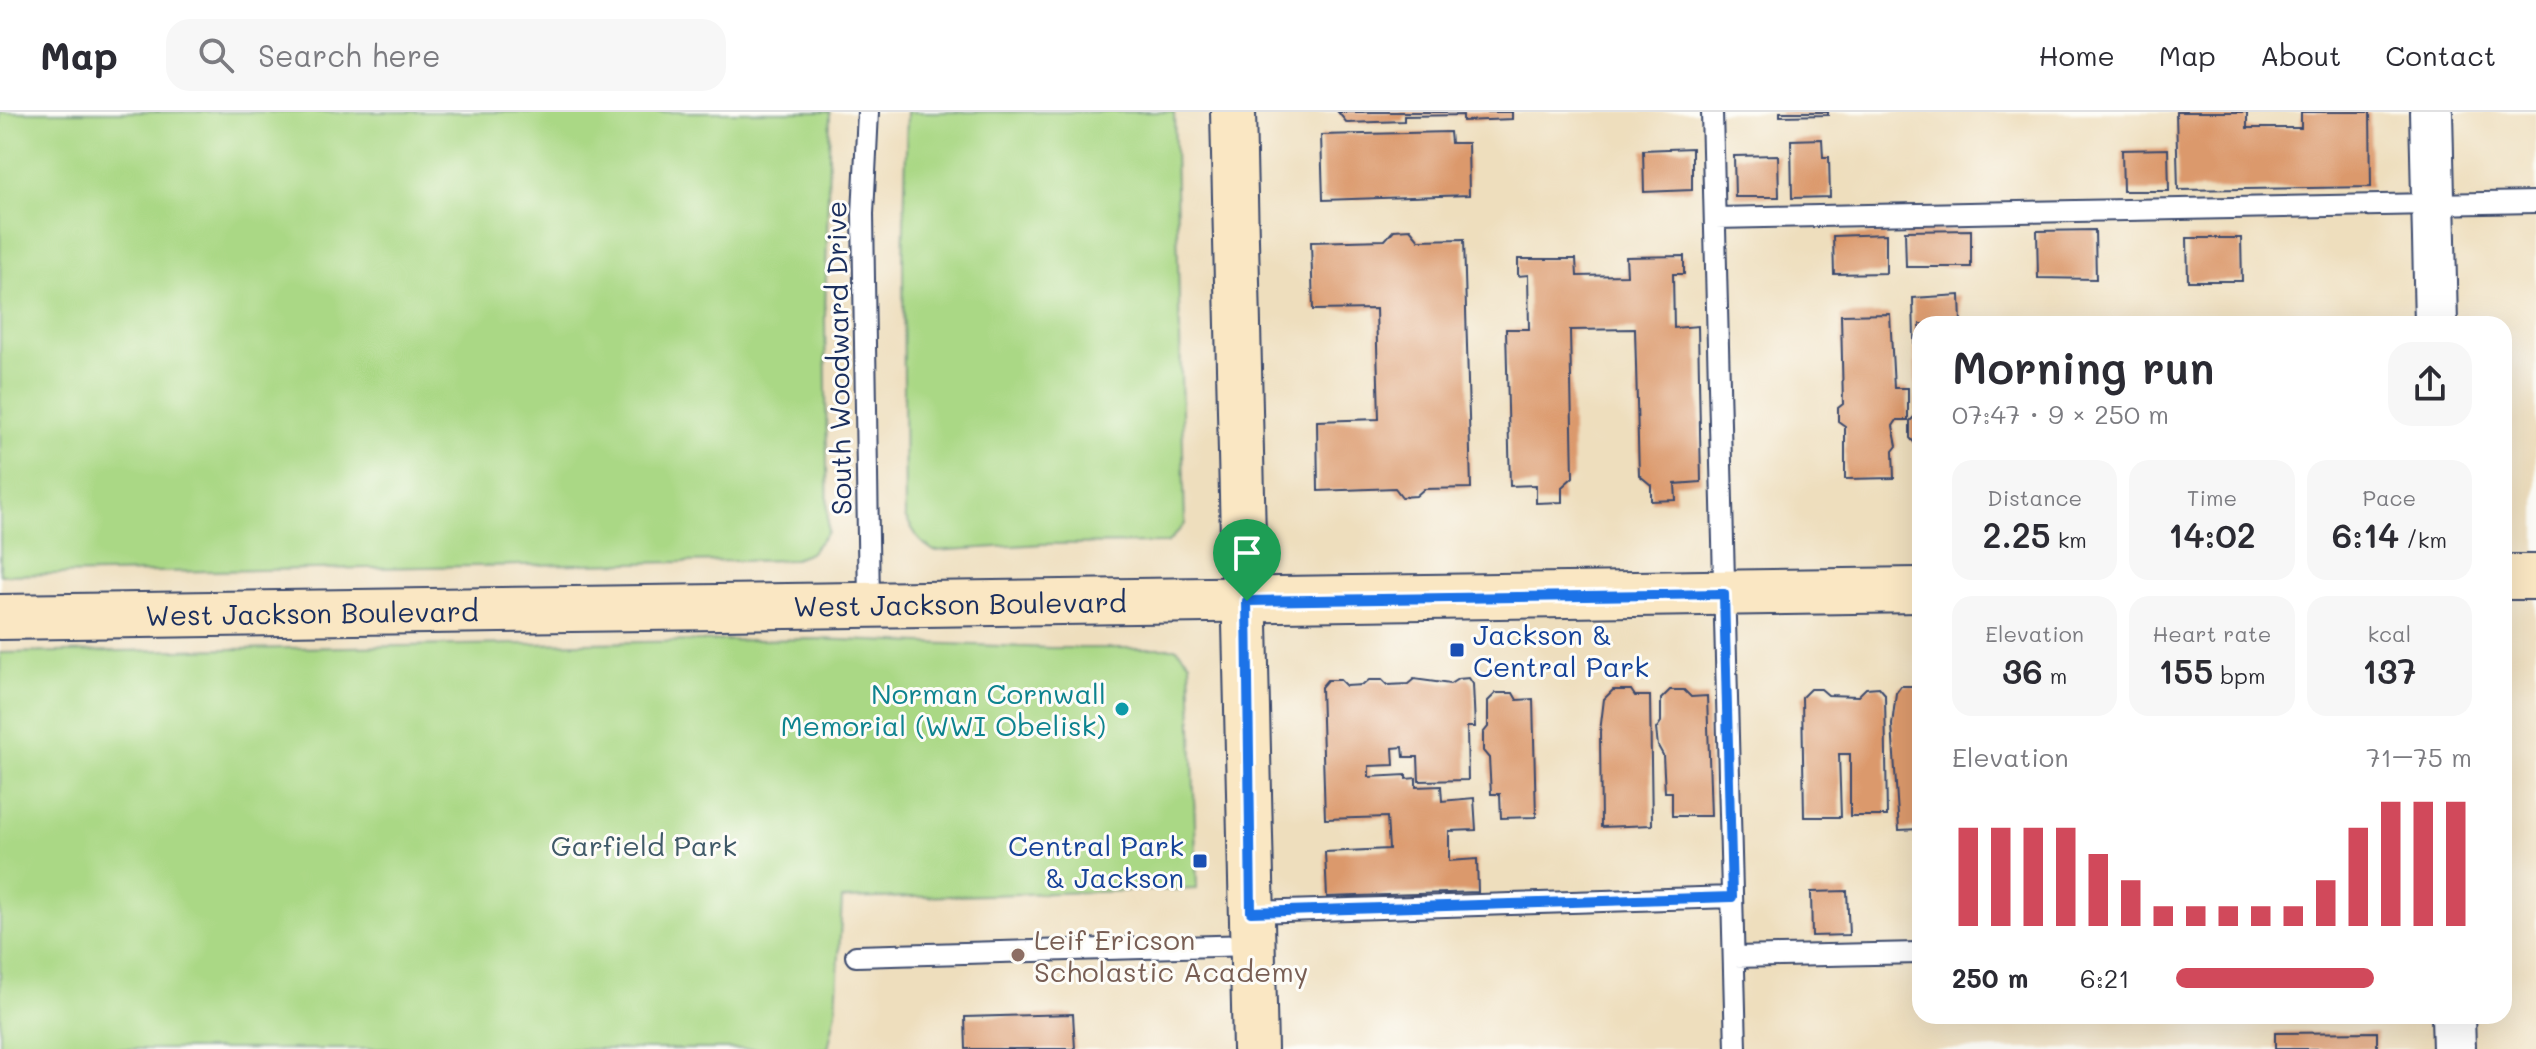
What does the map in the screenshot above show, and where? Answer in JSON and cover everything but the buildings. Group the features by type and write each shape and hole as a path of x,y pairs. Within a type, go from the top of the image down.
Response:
{"street":[{"path":"1233,112 1247,601 1255,1049"},
{"path":"2431,112 2436,316"},
{"path":"2512,577 2536,577"},
{"name":"West Jackson Boulevard","path":"0,617 1912,590"},
{"path":"2453,1024 2454,1049"}],"lane":[{"name":"South Woodward Drive","path":"868,112 863,214 869,603"},
{"path":"1712,112 1736,1049"},
{"path":"1715,218 2536,202"},
{"path":"856,956 1732,897"},
{"path":"1734,957 1912,953"}],"green space":[{"path":"0,112 830,112 825,318 828,532 810,553 792,560 0,575"},
{"path":"907,112 1174,112 1185,524 1167,543 1043,544 934,551 920,541 905,517 903,264"},
{"name":"Garfield Park","path":"816,639 1050,648 1177,648 1190,663 1197,889 842,899 836,1011 828,1049 0,1049 0,653"}],"place":[{"name":"Jackson & Central Park","path":"1457,650"},
{"name":"Norman Cornwall Memorial (WWI Obelisk)","path":"1122,709"},
{"name":"Central Park & Jackson","path":"1200,861"},
{"name":"Leif Ericson Scholastic Academy","path":"1018,955"}],"route":[{"path":"1724,594 1732,897 1251,912 1247,601 1724,594"}]}
